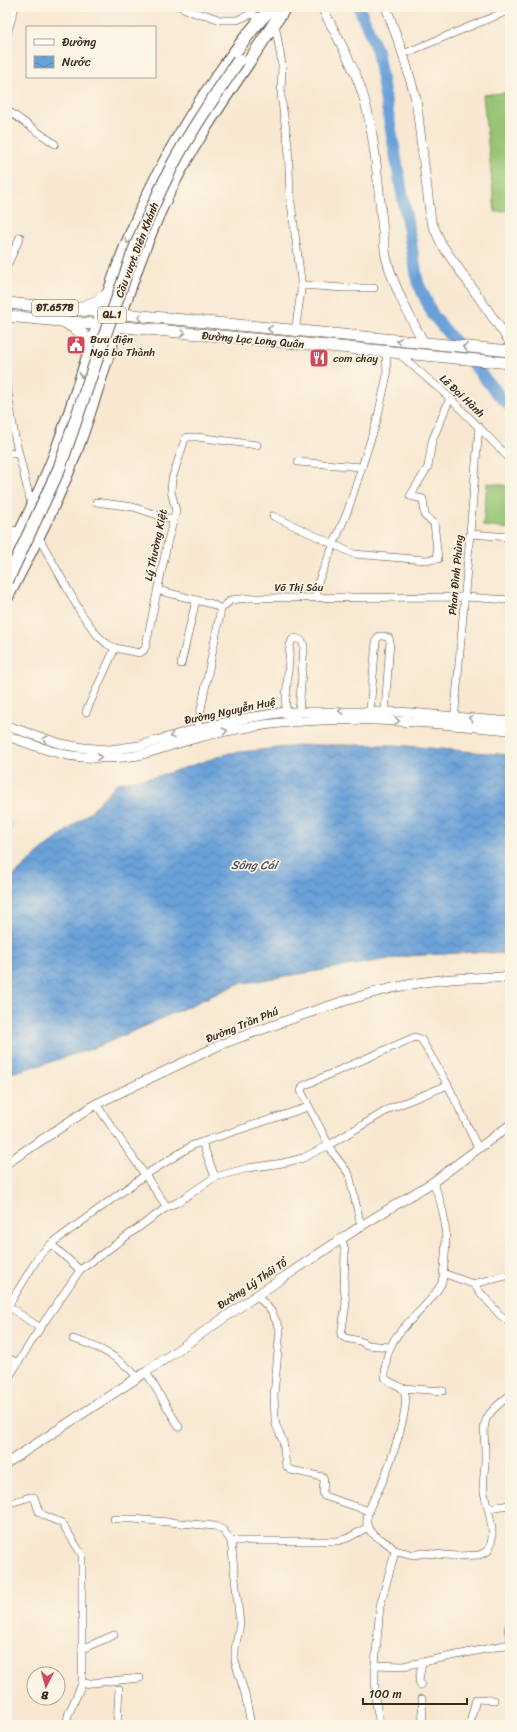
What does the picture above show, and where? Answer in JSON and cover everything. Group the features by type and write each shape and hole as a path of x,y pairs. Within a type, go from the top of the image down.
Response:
{"highway":[{"name":"QL.1","path":"7,561 32,508 58,446 100,319 134,227 166,158 198,105 249,32 273,7"},
{"name":"Cầu vượt Diên Khánh","path":"7,581 59,469 132,256 145,223 173,164 188,137 239,60 280,7"},
{"name":"QL.1","path":"7,598 67,474 147,240 176,176 208,122 285,7"}],"main road":[{"name":"ĐT.657B","path":"71,310 90,304 110,292"},
{"name":"ĐT.657B","path":"7,304 71,310 100,319"},
{"name":"ĐT.657B","path":"7,316 63,321 100,319"},
{"path":"100,319 119,321"},
{"name":"ĐT.657B","path":"63,321 83,334 91,350"},
{"name":"Đường Lạc Long Quân","path":"119,321 295,332 510,351"},
{"name":"Đường Lạc Long Quân","path":"119,321 510,363"}],"street":[{"path":"7,34 15,7"},
{"path":"182,7 195,13 207,14 220,20 238,20 251,14 262,18"},
{"path":"322,7 351,64 365,101 372,135 387,262 397,292 424,343"},
{"path":"386,7 403,54 416,99 431,221 442,246 510,342"},
{"path":"403,54 510,10 507,7"},
{"path":"275,23 282,65 281,96 288,144 290,195 301,285 295,332"},
{"path":"7,110 55,144"},
{"path":"7,266 20,237"},
{"path":"301,285 344,288 374,288"},
{"path":"316,598 316,587 348,510 362,467 383,397 392,351"},
{"name":"Lê Đại Hành","path":"392,351 450,398 510,459"},
{"path":"7,386 19,454 32,508"},
{"path":"273,516 354,554 425,560 438,559 434,523 425,516 423,499 410,496 428,467 432,441 450,398"},
{"name":"Phan Đình Phùng","path":"454,721 479,427"},
{"name":"Lý Thường Kiệt","path":"115,648 138,654 144,650 146,645 176,509 171,494 171,483 179,456 187,438 197,436 257,445"},
{"path":"7,454 19,454"},
{"path":"298,462 362,467"},
{"path":"96,502 133,507 173,520"},
{"path":"7,529 21,532"},
{"path":"471,534 510,538"},
{"path":"38,536 86,621 97,635 107,644 115,648 86,712"},
{"path":"157,590 217,606 222,610 199,733"},
{"name":"Võ Thị Sáu","path":"222,610 230,600 249,598 465,597 510,600"},
{"path":"181,664 196,600"},
{"path":"370,711 376,641 379,636 389,638 390,642 386,711"},
{"path":"296,638 302,641 304,646 299,712 291,722 285,712 290,645 292,640 296,638"},
{"name":"Đường Nguyễn Huệ","path":"7,736 59,753 81,757 108,758 142,754 199,733 247,718 285,712 386,711 510,730"},
{"name":"Đường Nguyễn Huệ","path":"7,726 61,744 83,748 109,750 139,746 199,733 291,722 369,719 510,722"},
{"name":"Đường Trần Phú","path":"7,1163 96,1104 226,1042 357,996 397,985 448,978 510,978"},
{"path":"361,1226 349,1174 333,1153 319,1124 308,1107 301,1091 303,1086 415,1037 421,1039 448,1085 478,1148"},
{"path":"7,1380 40,1328 80,1270 142,1227 167,1207 178,1202 215,1177 248,1168 294,1161 330,1145 391,1108 448,1085"},
{"path":"96,1104 167,1207"},
{"path":"40,1328 8,1307 39,1256 51,1244 144,1175 187,1148 308,1107"},
{"name":"Đường Lý Thái Tổ","path":"7,1463 146,1372 257,1295 361,1226 433,1182 510,1125"},
{"path":"202,1142 215,1177"},
{"path":"433,1182 443,1209 446,1226 447,1240 442,1283 396,1335 386,1356 385,1377 388,1381 402,1388 444,1391"},
{"path":"342,1239 345,1251 344,1288 346,1304 342,1335 345,1338 360,1341 367,1345 389,1347"},
{"path":"51,1244 80,1270"},
{"path":"443,1273 473,1284 499,1314 510,1323"},
{"path":"473,1284 510,1275"},
{"path":"257,1295 271,1311 280,1329 274,1394 275,1419 283,1441 286,1466 290,1470 323,1477 322,1493 324,1496 369,1511"},
{"path":"73,1339 108,1352 121,1361 137,1377"},
{"path":"7,1357 17,1363"},
{"path":"146,1372 179,1427"},
{"path":"402,1388 406,1400 401,1426 390,1464 367,1518 368,1527 394,1550 414,1555 422,1553 465,1556 485,1554 490,1548 491,1528 483,1488 485,1463 485,1423 488,1414 510,1395"},
{"path":"7,1504 34,1497 39,1512 62,1523 81,1552 82,1684 68,1715 67,1725"},
{"path":"488,1508 510,1505"},
{"path":"114,1519 127,1518 215,1526 222,1530 231,1541 240,1624 235,1661 245,1694 251,1725"},
{"path":"231,1541 338,1541 348,1538 368,1527"},
{"path":"380,1725 375,1698 375,1665 381,1600 394,1558 394,1550"},
{"path":"510,1624 508,1629 510,1639"},
{"path":"82,1649 114,1635"},
{"path":"375,1665 403,1666 510,1644"},
{"path":"421,1685 419,1681 422,1662"},
{"path":"82,1684 140,1678"},
{"path":"117,1725 119,1689"},
{"path":"422,1699 423,1725"},
{"path":"467,1725 470,1723 476,1699 494,1700"}],"shaded area":[{"path":"7,818 16,823 7,840"}],"green space":[{"path":"510,92 510,210 495,212 483,95"},
{"path":"487,483 510,486 510,529 483,526"}],"water":[{"name":"Sông Cái","path":"307,745 395,745 510,755 510,954 476,952 408,956 238,984 100,1046 7,1074 7,882 40,852 90,812 117,783 159,776 230,753"}],"waterway":[{"path":"359,7 377,51 418,283 433,315 495,391 510,406"}],"place":[{"name":"Bưu điện Ngã ba Thành","path":"76,345"},
{"name":"com chay","path":"319,358"}]}
